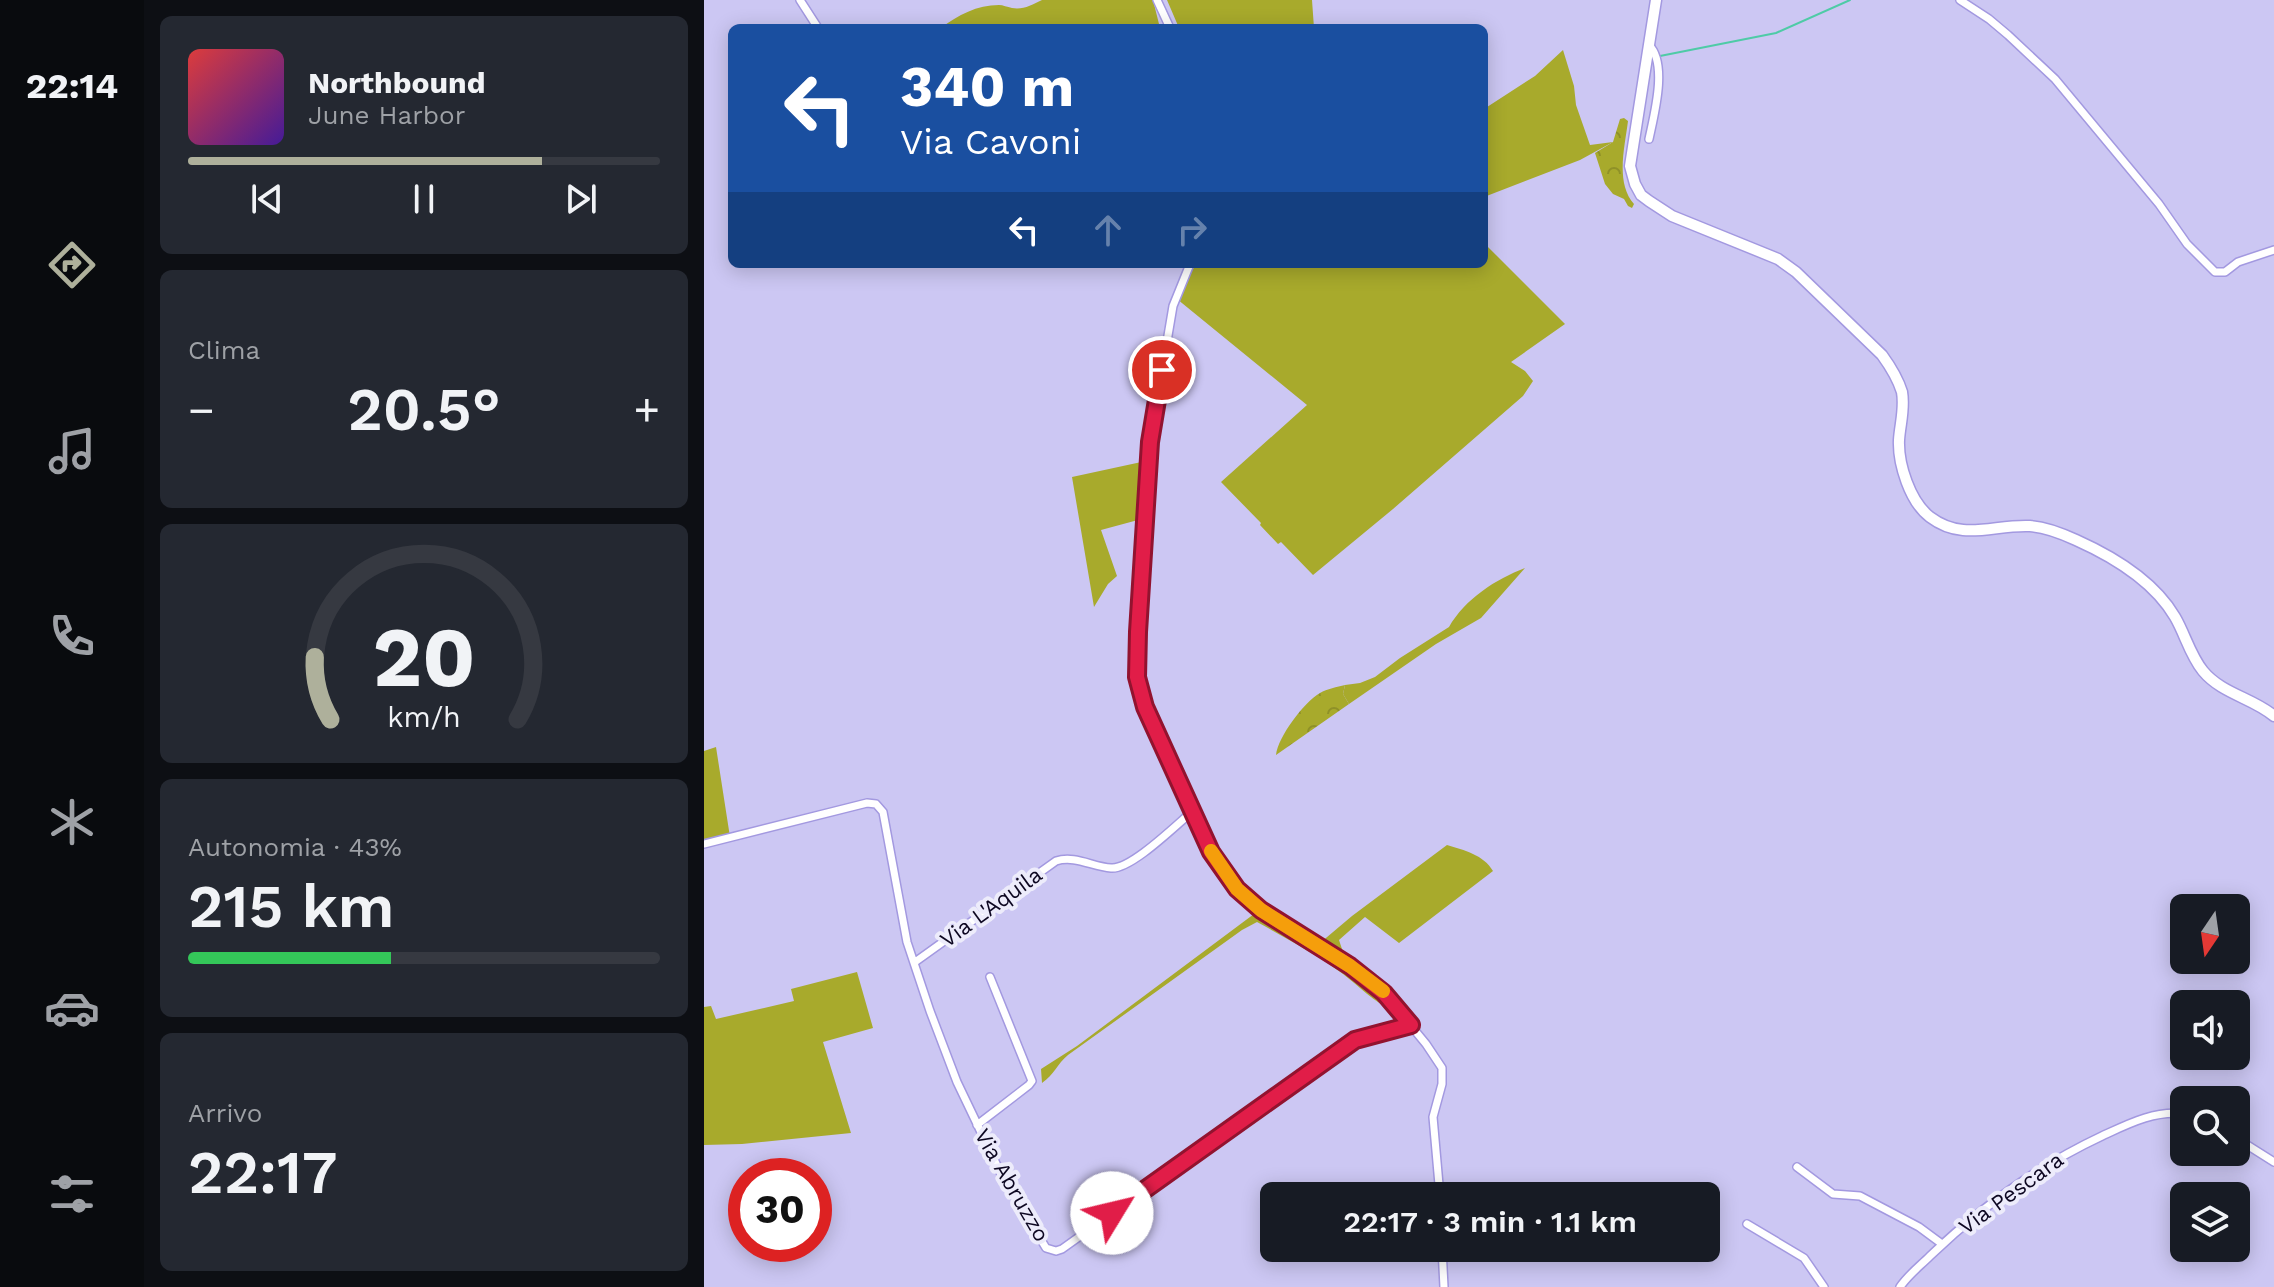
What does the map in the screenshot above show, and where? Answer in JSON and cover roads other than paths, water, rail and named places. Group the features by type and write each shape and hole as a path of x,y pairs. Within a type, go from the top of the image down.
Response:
{"main road":[{"path":"1656,0 1630,166 1641,195 1672,216 1778,259 1796,272 1882,355 1901,390 1904,412 1899,441 1901,468 1912,495 1929,517 1957,530 2029,526 2051,529 2119,563 2155,589 2175,617 2203,671 2220,686 2263,706 2274,716"}],"street":[{"path":"800,0 815,24"},
{"path":"1157,0 1168,24"},
{"path":"1960,0 2008,35 2055,79 2159,204 2187,244 2215,272 2225,272 2238,262 2274,250"},
{"path":"1647,43 1656,57 1658,88 1649,139"},
{"path":"1188,268 1173,306 1153,420 1138,632 1137,677 1145,707 1211,852 1237,889 1261,910 1350,966 1384,993 1442,1068 1442,1084 1433,1117 1439,1182"},
{"name":"Via Abruzzo","path":"704,844 867,803 876,804 883,812 907,942 957,1082 1001,1174 1046,1248 1056,1251 1355,1040 1411,1025"},
{"name":"Via L'Aquila","path":"915,962 1056,861 1065,858 1116,869 1132,861 1193,811"},
{"path":"977,1125 1032,1081 990,977"},
{"name":"Via Pescara","path":"1900,1287 1942,1244 2003,1194 2057,1158 2137,1120 2170,1114"},
{"path":"2250,1147 2274,1162"},
{"path":"1797,1167 1833,1194 1860,1196 1919,1227 1942,1244"},
{"path":"1747,1224 1804,1258 1824,1287"},
{"path":"1443,1262 1444,1287"}],"waterway":[{"path":"1660,56 1776,33 1850,0"}]}
